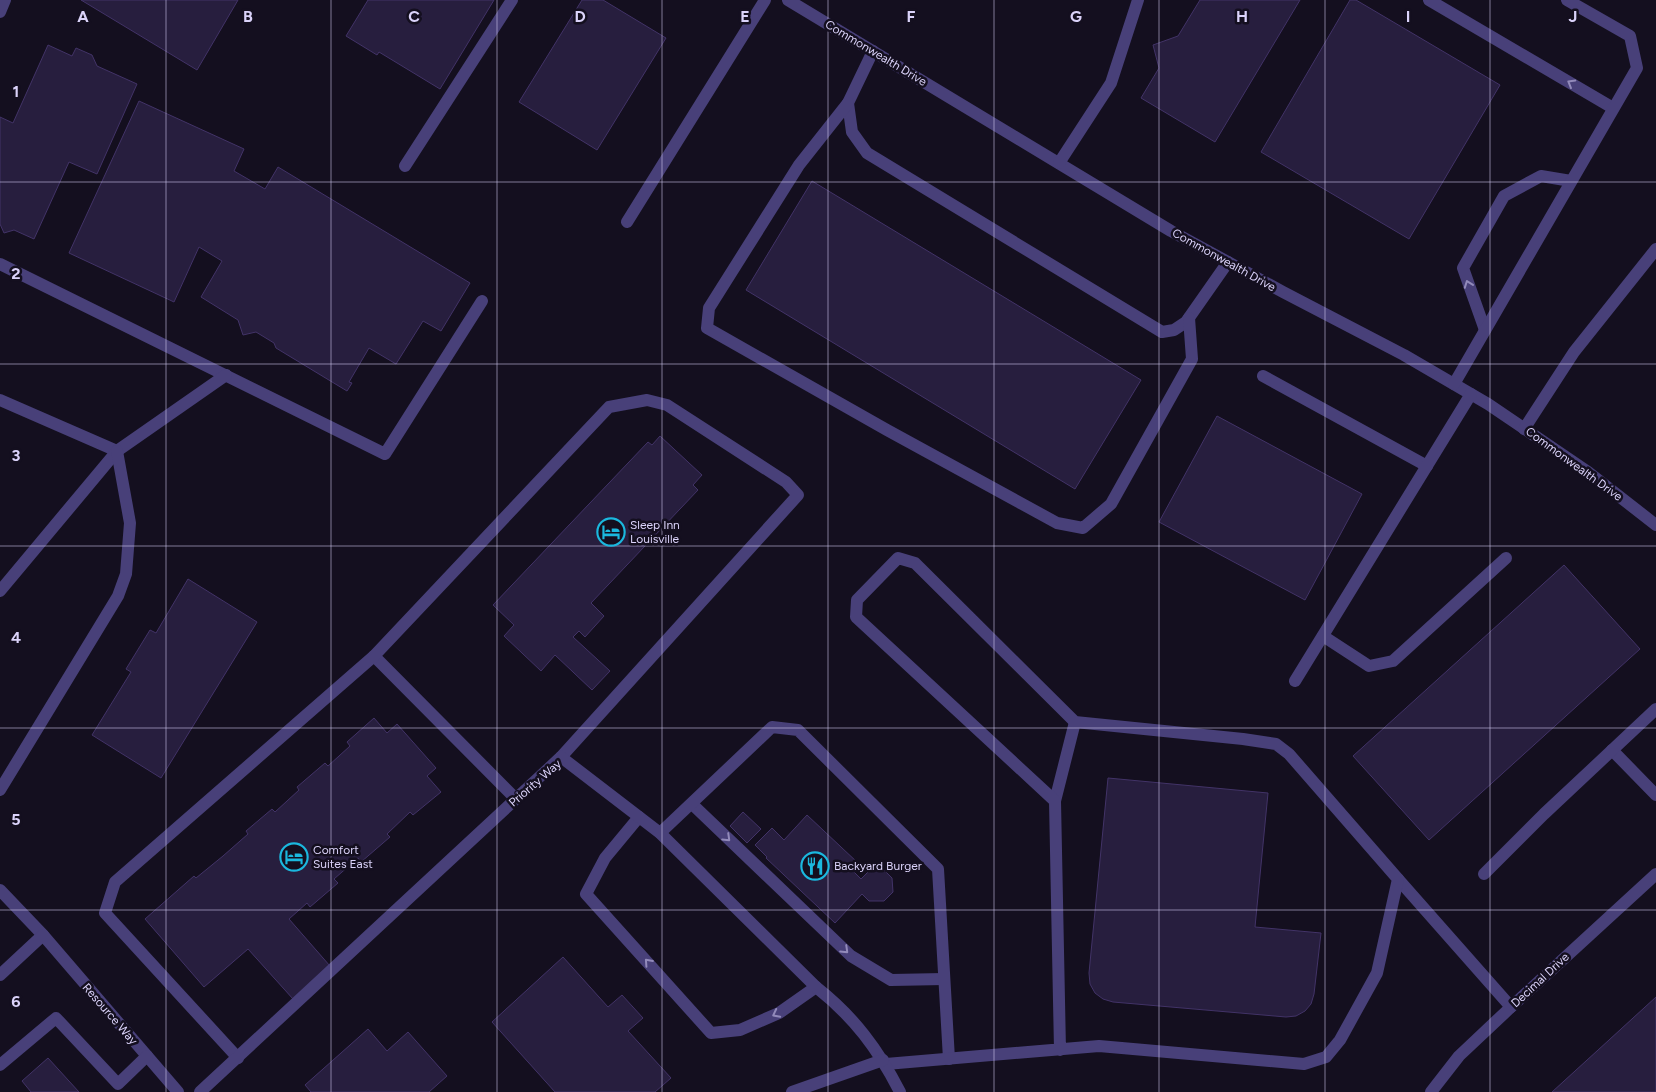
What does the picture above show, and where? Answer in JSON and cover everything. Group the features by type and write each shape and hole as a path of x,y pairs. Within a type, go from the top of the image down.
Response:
{"street":[{"path":"0,12 5,0"},
{"path":"405,166 512,0"},
{"path":"627,222 765,0"},
{"name":"Commonwealth Drive","path":"788,0 1171,230 1404,355 1471,394 1588,472 1656,525"},
{"path":"1059,163 1111,83 1138,0"},
{"path":"1430,0 1613,108"},
{"path":"1454,384 1637,68 1630,36 1567,0"},
{"path":"874,51 848,103 799,164 709,308 707,328 1057,524 1083,528 1111,504 1192,359 1189,318"},
{"path":"848,103 852,132 867,153 1162,332 1174,330 1186,322 1228,262"},
{"path":"1485,330 1462,268 1504,196 1541,176 1571,181"},
{"path":"1524,429 1574,352 1656,249"},
{"path":"0,264 385,454 482,301"},
{"path":"0,591 117,452 226,375"},
{"path":"1263,376 1427,466"},
{"path":"1296,681 1471,394"},
{"path":"0,400 117,452"},
{"path":"238,1058 105,913 115,882 374,656 609,407 648,400 667,406 786,482 798,495 561,757"},
{"path":"0,790 118,596 126,574 130,523 117,452"},
{"path":"1055,801 856,617 857,600 898,558 915,563 1075,722 1276,744 1289,754 1510,1007"},
{"path":"1323,636 1369,666 1393,660 1506,558"},
{"path":"374,656 516,799"},
{"path":"1484,874 1544,814 1656,709"},
{"path":"1060,1050 1055,801 1075,722"},
{"path":"660,834 772,727 798,730 938,869 949,1059"},
{"path":"1612,750 1656,795"},
{"name":"Priority Way","path":"200,1092 561,757 660,834 816,987 831,999 864,1032 884,1062 900,1092"},
{"path":"692,804 852,956 891,980 944,979"},
{"path":"639,817 605,858 586,894 711,1032 740,1030 779,1013 816,987"},
{"name":"Decimal Drive","path":"1430,1092 1459,1056 1656,874"},
{"path":"792,1092 884,1062 949,1059 1099,1046 1304,1064 1326,1057 1340,1040 1377,973 1398,879"},
{"name":"Resource Way","path":"0,890 43,935 178,1092"},
{"path":"0,976 43,935"},
{"path":"0,1065 56,1018 118,1084 147,1056"}],"building":[{"path":"81,0 238,0 197,70"},
{"path":"368,0 494,0 440,89 379,52 377,55 346,36"},
{"path":"582,0 603,0 666,38 597,150 519,102"},
{"path":"1200,0 1300,0 1215,142 1141,98 1159,68 1153,45 1178,36"},
{"path":"1350,0 1356,0 1500,85 1409,239 1261,152"},
{"path":"48,45 72,56 76,48 92,55 97,66 137,84 97,174 69,162 34,239 14,230 4,233 0,224 0,117 13,123"},
{"path":"139,101 244,149 234,171 265,189 278,167 470,283 441,331 423,321 396,364 369,348 349,382 352,383 347,391 276,348 274,343 256,332 243,335 238,320 201,297 222,261 199,247 174,302 69,253"},
{"path":"812,181 1141,380 1075,489 746,290"},
{"path":"1217,416 1362,494 1305,600 1159,522"},
{"name":"Sleep Inn Louisville","path":"660,436 702,475 693,485 698,490 591,603 604,616 585,637 579,631 573,637 610,671 592,690 555,655 541,671 504,636 514,625 493,605 648,442 652,445"},
{"path":"1564,565 1640,649 1429,840 1353,756"},
{"path":"188,579 257,622 161,778 92,735 131,672 126,669 150,630 156,633"},
{"name":"Comfort Suites East","path":"374,718 387,733 397,724 436,768 427,776 441,792 413,815 410,812 387,834 390,837 361,862 358,858 334,879 338,883 310,907 307,903 289,919 330,966 293,999 248,949 204,987 145,919 194,876 196,878 223,856 248,834 246,831 272,809 275,812 299,790 297,787 325,763 328,766 350,746 347,742"},
{"path":"1108,778 1268,793 1255,927 1321,933 1314,994 1311,1004 1305,1011 1296,1016 1286,1017 1113,1002 1103,999 1095,993 1090,984 1089,973"},
{"path":"743,812 761,829 747,843 730,826"},
{"name":"Backyard Burger","path":"807,815 858,863 852,870 861,879 870,870 884,870 892,878 893,892 884,901 869,901 862,894 835,923 766,858 755,845 772,828 784,840"},
{"path":"563,957 608,1007 622,995 643,1018 628,1031 671,1078 655,1092 555,1092 492,1022"},
{"path":"1656,997 1656,1092 1552,1092 1609,1040"},
{"path":"368,1029 387,1051 408,1032 447,1076 429,1092 311,1092 305,1085"},
{"path":"48,1058 79,1092 31,1092 22,1081"}],"place":[{"name":"Sleep Inn Louisville","path":"611,532"},
{"name":"Comfort Suites East","path":"294,857"},
{"name":"Backyard Burger","path":"815,866"}]}
